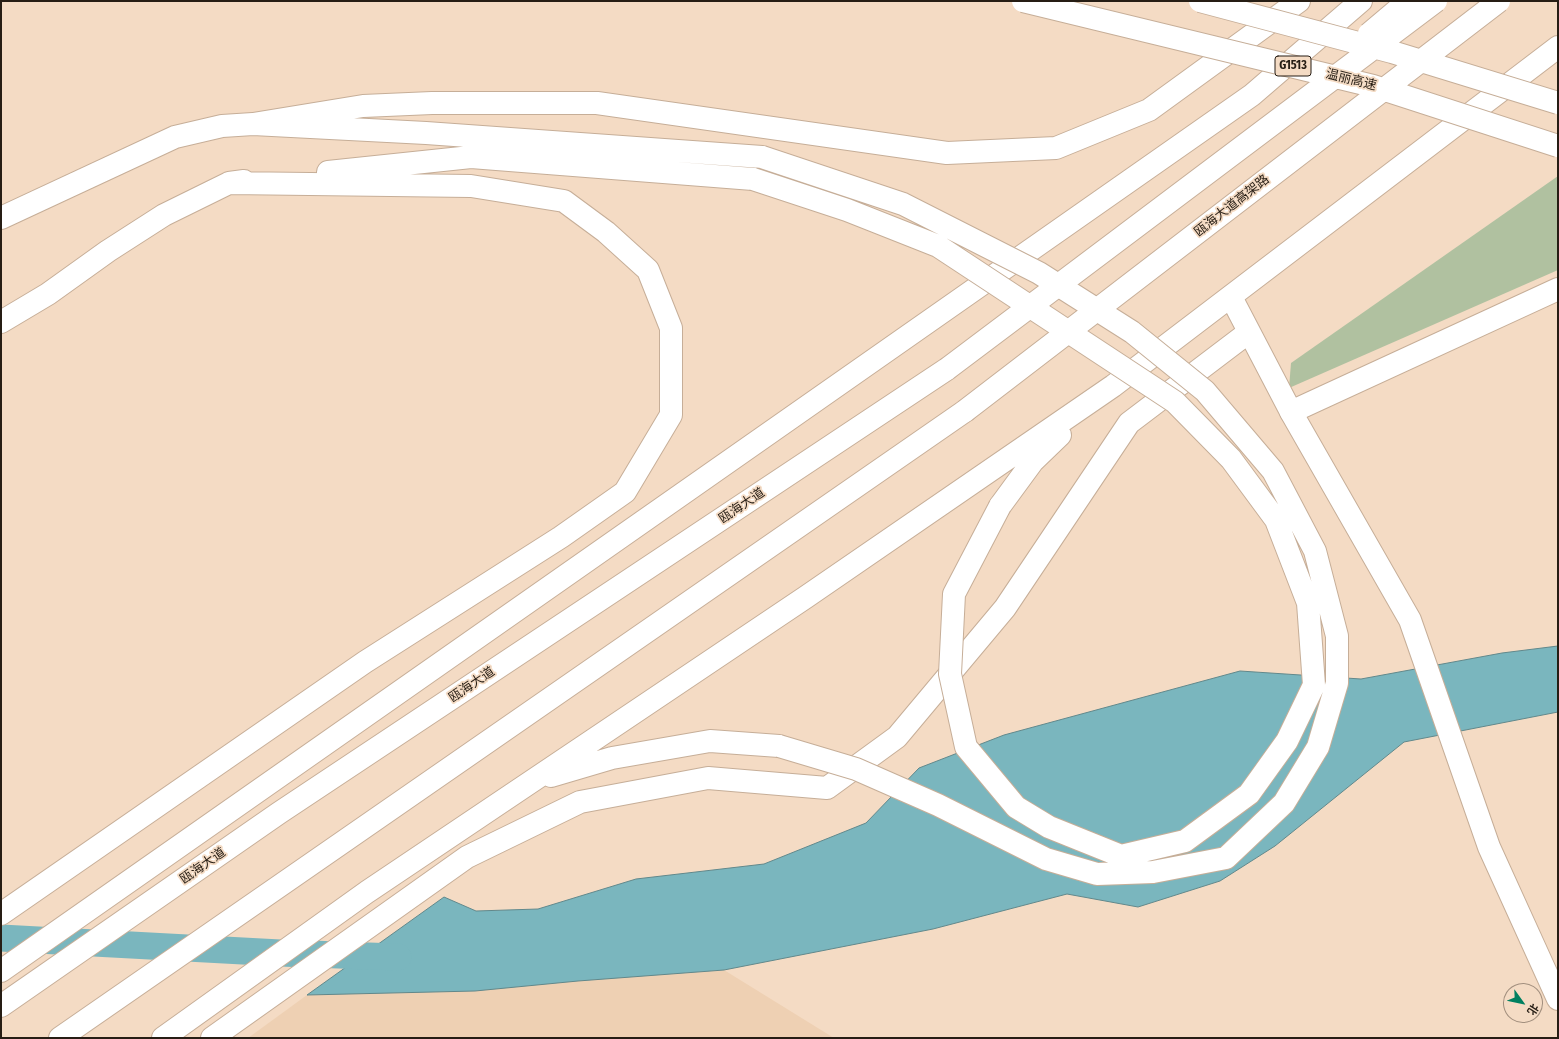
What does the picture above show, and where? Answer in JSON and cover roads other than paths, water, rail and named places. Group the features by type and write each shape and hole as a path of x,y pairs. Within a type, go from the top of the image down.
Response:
{"main road":[{"name":"温丽高速","path":"1023,1 1373,86 1558,146"},
{"path":"1200,1 1392,52 1558,103"},
{"path":"1,218 175,137 222,126 253,124 363,106 432,103 597,103 947,153 1056,148 1149,110 1299,1"},
{"path":"1,971 1252,95 1361,1"},
{"path":"1187,188 1408,1"},
{"path":"1187,188 1436,1"},
{"name":"瓯海大道高架路","path":"60,1038 965,411 1499,1"},
{"path":"163,1038 367,892 806,598 1113,386 1558,47"},
{"path":"253,124 426,133 762,157 903,204 1039,273 1132,332 1205,392 1273,470 1315,551 1336,636 1337,682 1318,747 1284,803 1226,858 1153,872 1097,874 1046,859 938,805 856,769 779,746 710,741 612,758 530,782"},
{"path":"1,322 48,294 108,251 164,215 229,183 472,157 753,179 861,216 938,246 1175,402 1231,459 1276,520 1308,603 1314,685 1288,742 1249,794 1185,841 1121,856 1049,826 1016,807 966,746 950,674 954,594 1000,506 1033,461 1113,386"},
{"path":"1,914 365,662 561,537 625,492 670,415 671,328 648,270 606,232 564,201 471,186 229,183"},
{"name":"瓯海大道","path":"1,1006 279,813 947,369 1187,188"},
{"path":"1291,412 1558,289"},
{"path":"1231,297 1291,412 1410,620 1489,847 1558,999"},
{"path":"212,1038 467,857 580,802 708,778 827,788 897,737 1000,615 1128,423 1249,332"}],"water":[{"path":"1558,646 1558,712 1404,742 1275,846 1220,881 1138,907 1067,894 933,929 724,970 578,981 475,991 307,995 444,897 476,911 538,909 636,879 764,864 866,823 919,768 1004,735 1240,671 1361,679 1502,653"}],"waterway":[{"path":"1,938 280,953 398,957"}]}
